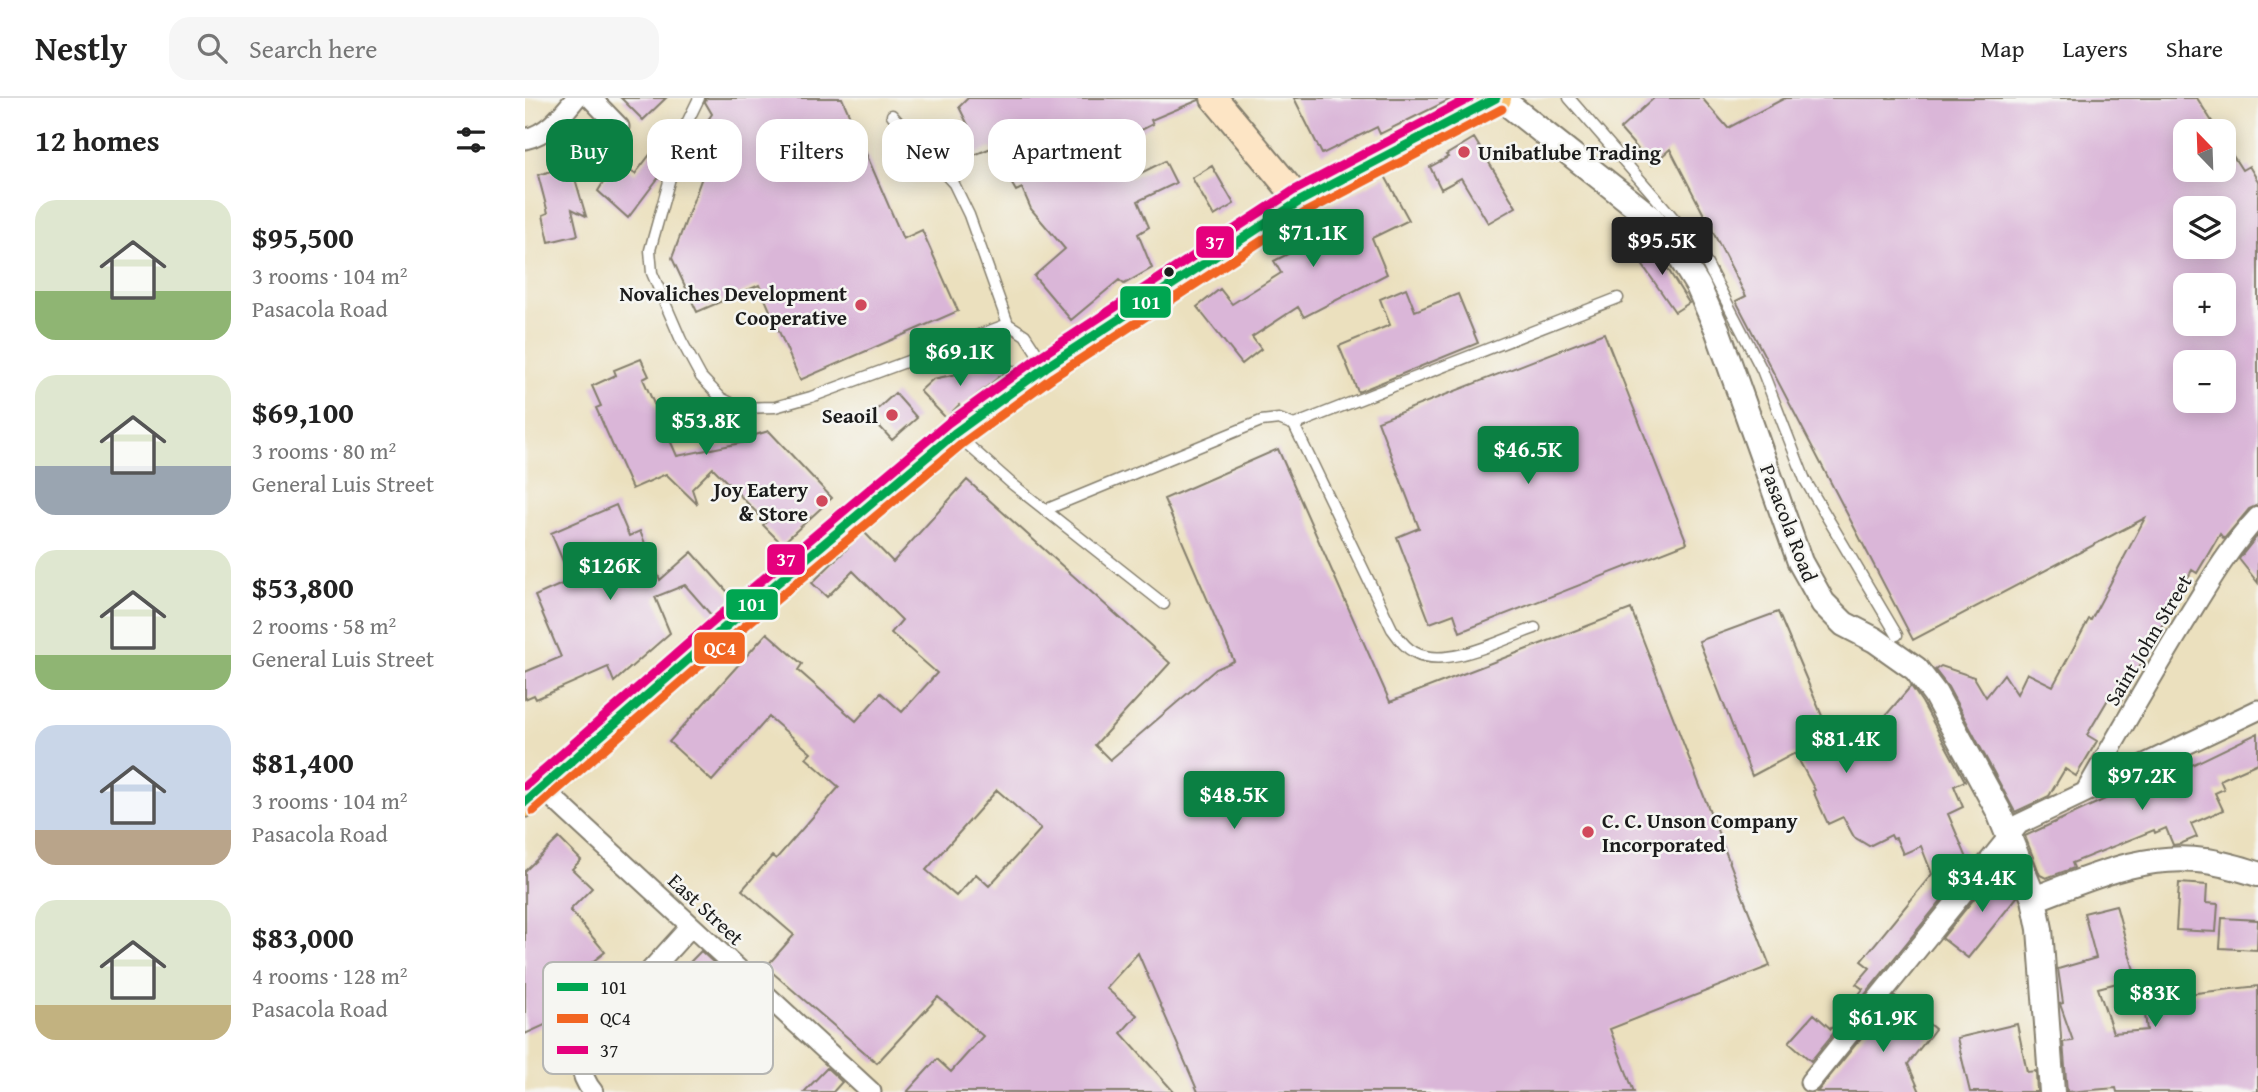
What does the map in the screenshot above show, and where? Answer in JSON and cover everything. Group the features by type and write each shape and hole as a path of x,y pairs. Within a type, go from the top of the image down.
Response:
{"main road":[{"path":"1214,98 1300,201"},
{"path":"533,795 955,433 1046,368 1300,201 1498,98"}],"street":[{"path":"525,139 534,137 554,124 576,98"},
{"path":"591,98 611,119"},
{"name":"Pasacola Road","path":"1498,98 1650,217 1672,244 1698,286 1717,329 1800,562 1823,603 1844,624 1875,640 1916,669 1941,705 2009,835 2034,899 2040,929 2052,1092"},
{"name":"Saint John Street","path":"2086,792 2203,592 2235,542 2258,517"},
{"path":"1809,1082 2019,824 2258,710"},
{"name":"East Street","path":"533,795 691,926 730,962"},
{"path":"2034,899 2110,870 2146,862 2177,859 2207,861 2258,874"},
{"path":"658,962 691,926"},
{"name":"East Street","path":"773,1002 871,1092"},
{"path":"583,1074 593,1092"}],"lane":[{"path":"699,98 683,131 649,250 652,273 681,340 701,377 721,398 741,408 775,407 811,397 1007,324"},
{"path":"1569,98 1697,245 1762,370 1805,480 1897,635"},
{"path":"892,115 954,184 969,215 1007,324 1024,335 1046,368"},
{"path":"1294,425 1618,298"},
{"path":"1045,510 1261,421 1279,419 1294,425 1392,629 1402,644 1416,654 1434,658 1454,657 1535,628"},
{"path":"955,433 1011,483 1164,604"}],"building":[{"path":"621,98 666,98 643,120"},
{"path":"706,98 842,98 851,119 756,119 756,182 868,182 868,158 903,239 922,230 958,311 800,380 759,285 697,312 672,258 700,182 742,182 742,119 708,119 712,114 705,102"},
{"path":"968,98 1199,98 1151,120 1153,124 1146,128 1146,119 988,119 988,149 974,155 974,119 965,119 959,107"},
{"path":"1294,98 1453,98 1380,134 1377,127 1322,154"},
{"path":"1654,98 1702,98 1728,128 1785,98 2197,98 2210,119 2173,119 2173,182 2237,182 2237,162 2242,170 2249,166 2258,181 2258,505 2249,509 2224,539 2220,534 2197,573 2192,570 2121,701 2110,696 2087,735 2097,741 2076,776 2065,769 2049,796 2015,812 1948,687 1935,670 1941,666 1974,677 1986,697 2004,674 2017,694 2027,673 2053,686 2145,518 1913,640 1736,301 1746,296 1670,149 1652,165 1620,129"},
{"path":"1474,138 1516,207 1488,223 1461,178 1441,189 1430,167"},
{"path":"647,158 647,182 655,182 628,218 598,191 604,182 633,182 633,173 635,174"},
{"path":"1165,161 1176,183 1138,201 1149,227 1138,234 1152,268 1124,284 1119,280 1071,320 1034,276 1065,249 1031,209 1022,188 1016,191 1011,182 1146,182 1146,170"},
{"path":"1212,166 1234,204 1214,216 1192,178"},
{"path":"546,173 546,182 576,182 586,216 572,209 578,235 549,242 543,215 548,213 538,175"},
{"path":"1385,176 1409,220 1372,238 1387,274 1304,317 1298,307 1252,337 1261,349 1242,364 1197,307 1220,289 1232,304 1281,273 1274,261 1327,234 1316,213"},
{"path":"1651,242 1689,303 1675,312 1635,254"},
{"path":"1406,288 1415,311 1458,294 1478,343 1358,392 1339,346 1390,325 1380,299"},
{"path":"1604,333 1687,543 1460,632 1454,614 1430,623 1397,537 1419,528 1378,421"},
{"path":"641,359 649,376 643,379 677,456 741,443 738,440 769,431 832,498 782,544 763,525 766,522 713,468 692,489 697,504 666,474 632,489 596,408 601,406 592,386 616,375 614,370"},
{"path":"1013,366 961,407 959,405 946,418 920,391 933,379"},
{"path":"895,393 917,418 892,440 870,416"},
{"path":"1278,449 1390,702 1631,609 1770,966 1610,1029 1634,1092 1198,1092 1138,953 1106,988 1137,1015 1121,1033 1174,1092 907,1092 937,1059 951,1072 983,1036 938,997 877,1063 773,973 773,962 770,962 794,935 742,890 772,856 776,859 839,787 806,758 811,753 769,717 712,781 669,742 767,633 802,664 798,670 856,721 881,693 902,712 937,673 891,633 902,620 853,571 827,597 812,583 864,532 893,562 967,480 1170,663 1095,745 1110,760 1216,669 1234,661 1164,499","holes":["997,790 1041,829 989,886 976,874 956,896 926,870"]},
{"path":"616,505 629,536 640,531 660,580 692,552 733,598 712,616 685,585 655,597 670,633 614,682 608,667 536,699 534,695 525,699 525,672 561,657 535,596 571,580 551,533"},
{"path":"2258,535 2258,583 2239,559"},
{"path":"1778,612 1836,749 1875,728 1911,686 1965,781 1954,786 1963,807 1948,814 1970,865 1811,1061 1789,1042 1814,1014 1831,1029 1863,989 1856,984 1870,968 1861,961 1932,874 1921,846 1903,854 1896,838 1893,839 1891,835 1869,846 1854,837 1843,817 1828,824 1813,791 1815,790 1795,753 1752,776 1699,641"},
{"path":"2258,733 2258,763 2220,780 2224,789 2215,793 2223,810 2191,824 2197,837 2173,845 2166,828 2155,833 2154,830 2072,863 2074,868 2046,878 2040,875 2025,836 2129,788 2132,794"},
{"path":"559,838 581,860 572,869 592,888 570,910 605,952 592,962 543,962 543,1026 525,1034 525,871"},
{"path":"2003,863 2017,897 1968,958 1942,938"},
{"path":"2179,883 2207,885 2206,903 2218,904 2216,932 2176,930"},
{"path":"2116,905 2136,978 2098,988 2113,1033 2147,1030 2143,999 2258,986 2258,1092 2117,1092 2116,1088 2067,1092 2063,1042 2073,1041 2060,1004 2063,1003 2058,969 2096,958 2084,913"},
{"path":"2222,918 2258,920 2257,950 2220,948"},
{"path":"701,951 713,962 690,962"},
{"path":"1895,996 1935,1029 1908,1064 1920,1092 1817,1092"},
{"path":"2017,1024 2027,1072 2036,1071 2037,1092 1970,1092 1957,1038"},
{"path":"827,1068 842,1082 833,1092 804,1092"}],"transit line":[{"name":"37","path":"525,786 722,614 948,423 1039,357 1293,191 1470,98"},
{"name":"101","path":"525,802 730,623 955,433 1046,367 1300,201 1496,98"},
{"name":"QC4","path":"533,811 738,632 963,443 1053,377 1306,212 1502,109"}],"place":[{"name":"Unibatlube Trading","path":"1464,152"},
{"name":"Novaliches Development Cooperative","path":"861,305"},
{"name":"Seaoil","path":"892,415"},
{"name":"Joy Eatery & Store","path":"822,501"},
{"name":"C. C. Unson Company Incorporated","path":"1588,832"}]}
